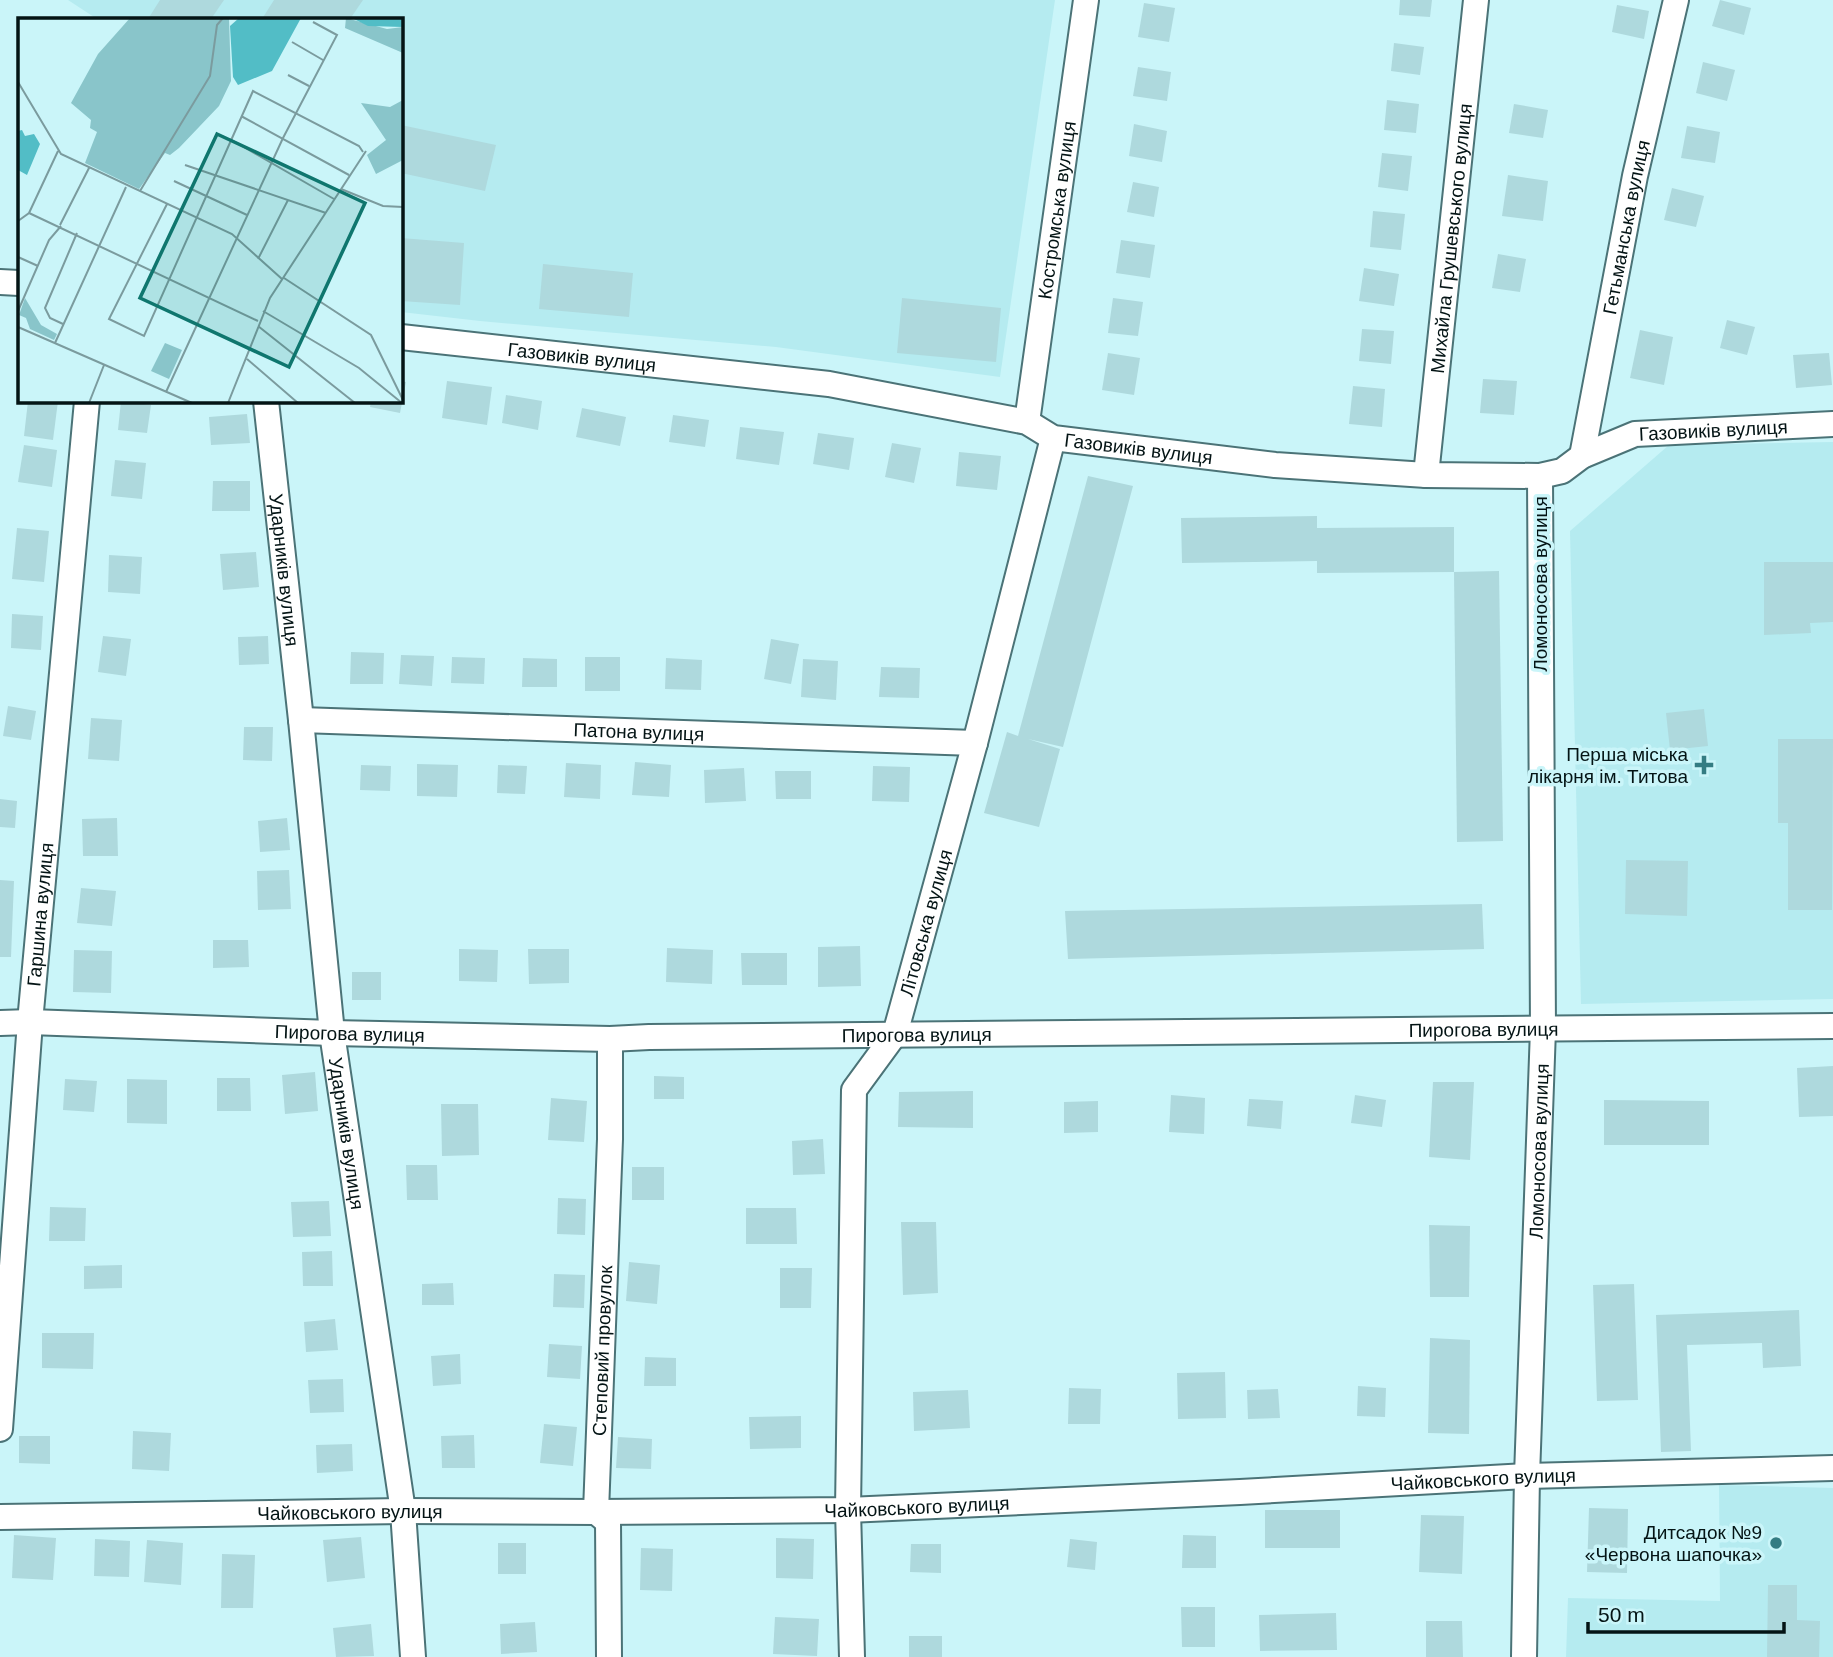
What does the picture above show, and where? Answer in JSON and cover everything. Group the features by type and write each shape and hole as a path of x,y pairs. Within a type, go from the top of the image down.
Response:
{"street":[{"name":"Костромська вулиця","path":"1027,422 1086,0"},
{"name":"Михайла Грушевського вулиця","path":"1426,475 1476,0"},
{"name":"Гетьманська вулиця","path":"1582,456 1635,176 1676,0"},
{"path":"0,282 18,283"},
{"name":"Газовиків вулиця","path":"402,337 829,384 1027,422 1053,439 1275,465 1426,475 1540,476 1562,471 1582,456 1635,434 1833,424"},
{"name":"Гаршина вулиця","path":"0,1429 30,1022 87,402"},
{"name":"Ударників вулиця","path":"266,402 332,1033 403,1511 413,1657"},
{"name":"Літовська вулиця","path":"852,1657 848,1510 854,1090 895,1034 975,743 1053,439"},
{"name":"Ломоносова вулиця","path":"1524,1657 1527,1476 1543,1029 1540,476"},
{"name":"Патона вулиця","path":"301,720 975,743"},
{"name":"Пирогова вулиця","path":"0,1023 610,1039 1833,1026"},
{"name":"Степовий провулок","path":"609,1657 608,1522 596,1512 610,1139 610,1039"},
{"name":"Чайковського вулиця","path":"0,1517 403,1511 848,1510 1527,1476 1833,1468"}],"shaded area":[{"path":"68,0 1055,0 1000,377 776,347 402,312 402,18 95,18"},
{"name":"Перша міська лікарня ім. Титова","path":"1833,442 1833,999 1581,1004 1570,531 1669,445"},
{"name":"Дитсадок №9 «Червона шапочка»","path":"1719,1485 1833,1488 1833,1657 1566,1657 1568,1598 1720,1601"}],"building":[{"path":"160,0 224,0 212,18 149,18"},
{"path":"274,0 363,0 351,18 263,18"},
{"path":"1400,0 1432,0 1430,17 1399,15"},
{"path":"1720,0 1751,8 1744,35 1712,26"},
{"path":"1144,3 1175,8 1169,42 1138,37"},
{"path":"1617,5 1649,11 1644,39 1612,32"},
{"path":"1394,43 1424,47 1420,75 1391,71"},
{"path":"1703,62 1735,70 1727,101 1696,93"},
{"path":"1138,67 1171,72 1167,101 1133,96"},
{"path":"1387,100 1419,104 1416,133 1384,130"},
{"path":"1514,104 1548,110 1543,138 1509,133"},
{"path":"1134,124 1167,131 1162,162 1129,156"},
{"path":"402,125 496,145 485,191 402,173"},
{"path":"1687,126 1720,132 1715,163 1681,158"},
{"path":"1382,153 1412,156 1408,191 1378,187"},
{"path":"1508,175 1548,181 1543,221 1502,216"},
{"path":"1133,182 1159,187 1154,217 1127,212"},
{"path":"1672,188 1704,196 1696,227 1664,220"},
{"path":"1373,211 1405,214 1401,250 1370,247"},
{"path":"402,238 464,243 460,305 402,301"},
{"path":"1121,240 1155,245 1150,278 1116,273"},
{"path":"1498,254 1526,259 1520,292 1492,288"},
{"path":"543,264 633,273 629,317 539,309"},
{"path":"1364,268 1399,274 1394,306 1359,301"},
{"path":"902,298 1001,308 996,362 897,353"},
{"path":"1113,298 1143,302 1138,336 1108,333"},
{"path":"1727,320 1755,327 1747,355 1720,348"},
{"path":"1362,329 1394,331 1391,364 1359,361"},
{"path":"1640,330 1673,337 1664,385 1630,378"},
{"path":"1108,353 1140,358 1134,395 1102,390"},
{"path":"1829,353 1832,385 1796,388 1793,355"},
{"path":"1483,379 1517,381 1514,415 1480,413"},
{"path":"402,381 406,382 400,413 370,407 371,402 402,402"},
{"path":"447,381 492,387 487,425 442,418"},
{"path":"1353,386 1385,389 1382,427 1349,424"},
{"path":"506,395 542,401 538,430 502,423"},
{"path":"28,402 58,402 53,440 24,436"},
{"path":"121,402 151,405 147,433 118,430"},
{"path":"582,408 626,417 620,446 576,437"},
{"path":"247,414 250,443 211,445 209,417"},
{"path":"673,415 709,420 705,447 669,442"},
{"path":"740,427 784,432 779,465 736,459"},
{"path":"818,433 854,438 849,470 813,464"},
{"path":"892,443 921,448 914,483 885,477"},
{"path":"24,445 57,450 52,487 18,482"},
{"path":"959,452 1001,456 997,490 956,486"},
{"path":"115,460 146,463 142,499 111,496"},
{"path":"1088,476 1133,486 1063,747 1028,739 1060,749 1039,827 984,813 1007,732 1018,736"},
{"path":"213,481 250,481 250,511 212,511"},
{"path":"1317,516 1317,528 1454,527 1454,572 1317,573 1317,561 1182,563 1181,518"},
{"path":"17,528 49,531 44,582 12,579"},
{"path":"256,552 259,587 223,590 220,554"},
{"path":"109,555 142,557 140,594 108,592"},
{"path":"1764,562 1833,562 1833,622 1810,623 1811,633 1764,635"},
{"path":"1499,571 1503,841 1457,842 1454,572"},
{"path":"12,614 43,616 41,650 11,648"},
{"path":"103,636 131,639 126,676 98,672"},
{"path":"268,636 269,664 239,665 238,637"},
{"path":"771,639 799,644 791,684 764,679"},
{"path":"351,652 384,653 383,684 350,684"},
{"path":"401,655 434,656 432,686 399,684"},
{"path":"452,657 485,658 484,684 451,683"},
{"path":"585,657 620,657 620,691 585,691"},
{"path":"523,658 557,659 557,687 522,687"},
{"path":"666,658 702,660 701,690 665,689"},
{"path":"803,659 838,661 836,700 801,697"},
{"path":"881,667 920,668 919,698 879,697"},
{"path":"8,706 36,711 31,740 3,736"},
{"path":"1704,709 1708,746 1670,750 1666,713"},
{"path":"91,718 122,720 119,761 88,759"},
{"path":"244,727 273,727 272,761 243,760"},
{"path":"1778,739 1833,739 1832,910 1788,910 1788,823 1778,823"},
{"path":"635,762 671,765 669,797 632,795"},
{"path":"566,763 601,765 600,799 564,797"},
{"path":"417,764 458,765 457,797 417,796"},
{"path":"361,765 391,766 390,791 360,790"},
{"path":"498,765 527,766 525,794 497,793"},
{"path":"873,766 910,767 909,802 872,801"},
{"path":"744,768 746,801 705,803 704,770"},
{"path":"775,771 811,771 811,799 776,799"},
{"path":"0,799 17,801 15,828 0,827"},
{"path":"117,818 118,856 83,856 82,819"},
{"path":"287,818 290,850 260,852 258,821"},
{"path":"1626,860 1688,861 1687,916 1625,914"},
{"path":"289,870 291,909 258,910 257,871"},
{"path":"0,880 14,881 11,957 0,957"},
{"path":"81,888 116,891 112,926 77,923"},
{"path":"1482,904 1484,949 1068,959 1065,911"},
{"path":"213,940 248,940 249,967 213,968"},
{"path":"860,946 861,986 818,987 818,947"},
{"path":"667,948 713,950 712,984 666,982"},
{"path":"459,949 498,950 497,982 459,981"},
{"path":"528,949 569,949 569,983 529,984"},
{"path":"74,950 112,951 111,993 73,992"},
{"path":"741,953 787,953 787,985 742,985"},
{"path":"352,972 381,972 381,1000 352,1000"},
{"path":"1833,1066 1833,1116 1799,1117 1797,1068"},
{"path":"315,1072 318,1111 285,1114 282,1075"},
{"path":"654,1076 684,1077 684,1099 654,1099"},
{"path":"217,1078 250,1078 251,1111 217,1111"},
{"path":"65,1079 97,1081 94,1112 63,1110"},
{"path":"127,1079 167,1080 167,1124 127,1123"},
{"path":"1433,1082 1474,1082 1470,1160 1429,1157"},
{"path":"973,1091 973,1128 898,1127 899,1092"},
{"path":"1171,1095 1205,1098 1204,1134 1169,1132"},
{"path":"1355,1095 1386,1100 1382,1127 1351,1123"},
{"path":"551,1098 587,1101 584,1142 548,1140"},
{"path":"1249,1099 1283,1101 1281,1129 1247,1126"},
{"path":"1604,1100 1709,1101 1709,1145 1604,1145"},
{"path":"1098,1101 1098,1132 1064,1133 1064,1102"},
{"path":"441,1104 478,1104 479,1155 442,1156"},
{"path":"823,1139 825,1174 793,1175 792,1141"},
{"path":"406,1165 437,1165 438,1200 407,1200"},
{"path":"632,1167 664,1167 664,1200 632,1200"},
{"path":"558,1198 586,1199 585,1235 557,1234"},
{"path":"329,1201 331,1236 293,1237 291,1202"},
{"path":"50,1207 86,1208 85,1241 49,1241"},
{"path":"746,1208 796,1208 797,1244 746,1244"},
{"path":"901,1222 936,1222 938,1293 903,1295"},
{"path":"1429,1225 1470,1226 1469,1297 1430,1297"},
{"path":"332,1251 333,1286 303,1286 302,1252"},
{"path":"629,1262 660,1265 657,1304 626,1301"},
{"path":"122,1265 122,1288 84,1289 84,1266"},
{"path":"780,1268 812,1268 811,1308 780,1308"},
{"path":"554,1274 585,1275 584,1308 553,1307"},
{"path":"453,1283 454,1305 422,1305 422,1284"},
{"path":"1634,1284 1638,1400 1597,1401 1593,1285"},
{"path":"1799,1310 1801,1366 1763,1368 1762,1343 1687,1345 1691,1451 1661,1452 1656,1315"},
{"path":"335,1319 338,1350 306,1352 304,1322"},
{"path":"42,1333 94,1333 93,1369 42,1368"},
{"path":"1430,1338 1470,1340 1469,1434 1428,1433"},
{"path":"549,1344 582,1346 580,1379 547,1377"},
{"path":"460,1354 461,1384 433,1386 431,1356"},
{"path":"645,1357 676,1358 676,1386 644,1386"},
{"path":"1225,1372 1226,1418 1178,1419 1177,1373"},
{"path":"343,1379 344,1412 310,1413 308,1380"},
{"path":"1358,1386 1386,1388 1385,1417 1357,1416"},
{"path":"1069,1388 1101,1389 1100,1424 1068,1424"},
{"path":"1278,1389 1280,1418 1248,1419 1247,1390"},
{"path":"968,1390 970,1428 914,1431 913,1392"},
{"path":"801,1416 801,1448 750,1449 749,1417"},
{"path":"544,1424 577,1427 573,1466 540,1463"},
{"path":"133,1431 171,1433 169,1471 132,1469"},
{"path":"474,1435 475,1468 442,1468 441,1436"},
{"path":"19,1436 50,1436 50,1464 19,1463"},
{"path":"618,1437 652,1439 651,1469 616,1468"},
{"path":"352,1444 353,1471 317,1473 316,1445"},
{"path":"1589,1508 1628,1509 1627,1573 1587,1572"},
{"path":"1265,1510 1340,1510 1340,1548 1265,1548"},
{"path":"1421,1515 1464,1516 1462,1574 1419,1572"},
{"path":"14,1535 56,1538 53,1580 12,1578"},
{"path":"1183,1535 1216,1536 1216,1568 1182,1568"},
{"path":"361,1537 365,1578 327,1582 323,1540"},
{"path":"776,1538 814,1539 813,1579 776,1578"},
{"path":"95,1539 130,1541 129,1577 94,1576"},
{"path":"1070,1539 1097,1542 1095,1570 1067,1567"},
{"path":"147,1540 183,1543 181,1585 144,1582"},
{"path":"498,1543 526,1543 526,1574 498,1574"},
{"path":"911,1544 941,1544 941,1573 910,1572"},
{"path":"641,1548 673,1549 672,1591 640,1590"},
{"path":"222,1554 255,1555 253,1608 221,1608"},
{"path":"1768,1585 1797,1585 1797,1620 1820,1621 1819,1657 1767,1657"},
{"path":"1181,1607 1215,1607 1215,1647 1182,1647"},
{"path":"1336,1613 1337,1650 1260,1651 1259,1615"},
{"path":"775,1617 819,1619 817,1656 773,1654"},
{"path":"1426,1621 1462,1621 1463,1657 1426,1657"},
{"path":"535,1622 537,1652 501,1654 500,1624"},
{"path":"371,1624 374,1656 336,1657 333,1628"},
{"path":"909,1636 942,1636 942,1657 909,1657"}],"place":[{"name":"Перша міська лікарня ім. Титова","path":"1704,765"},
{"name":"Дитсадок №9 «Червона шапочка»","path":"1776,1543"}]}
